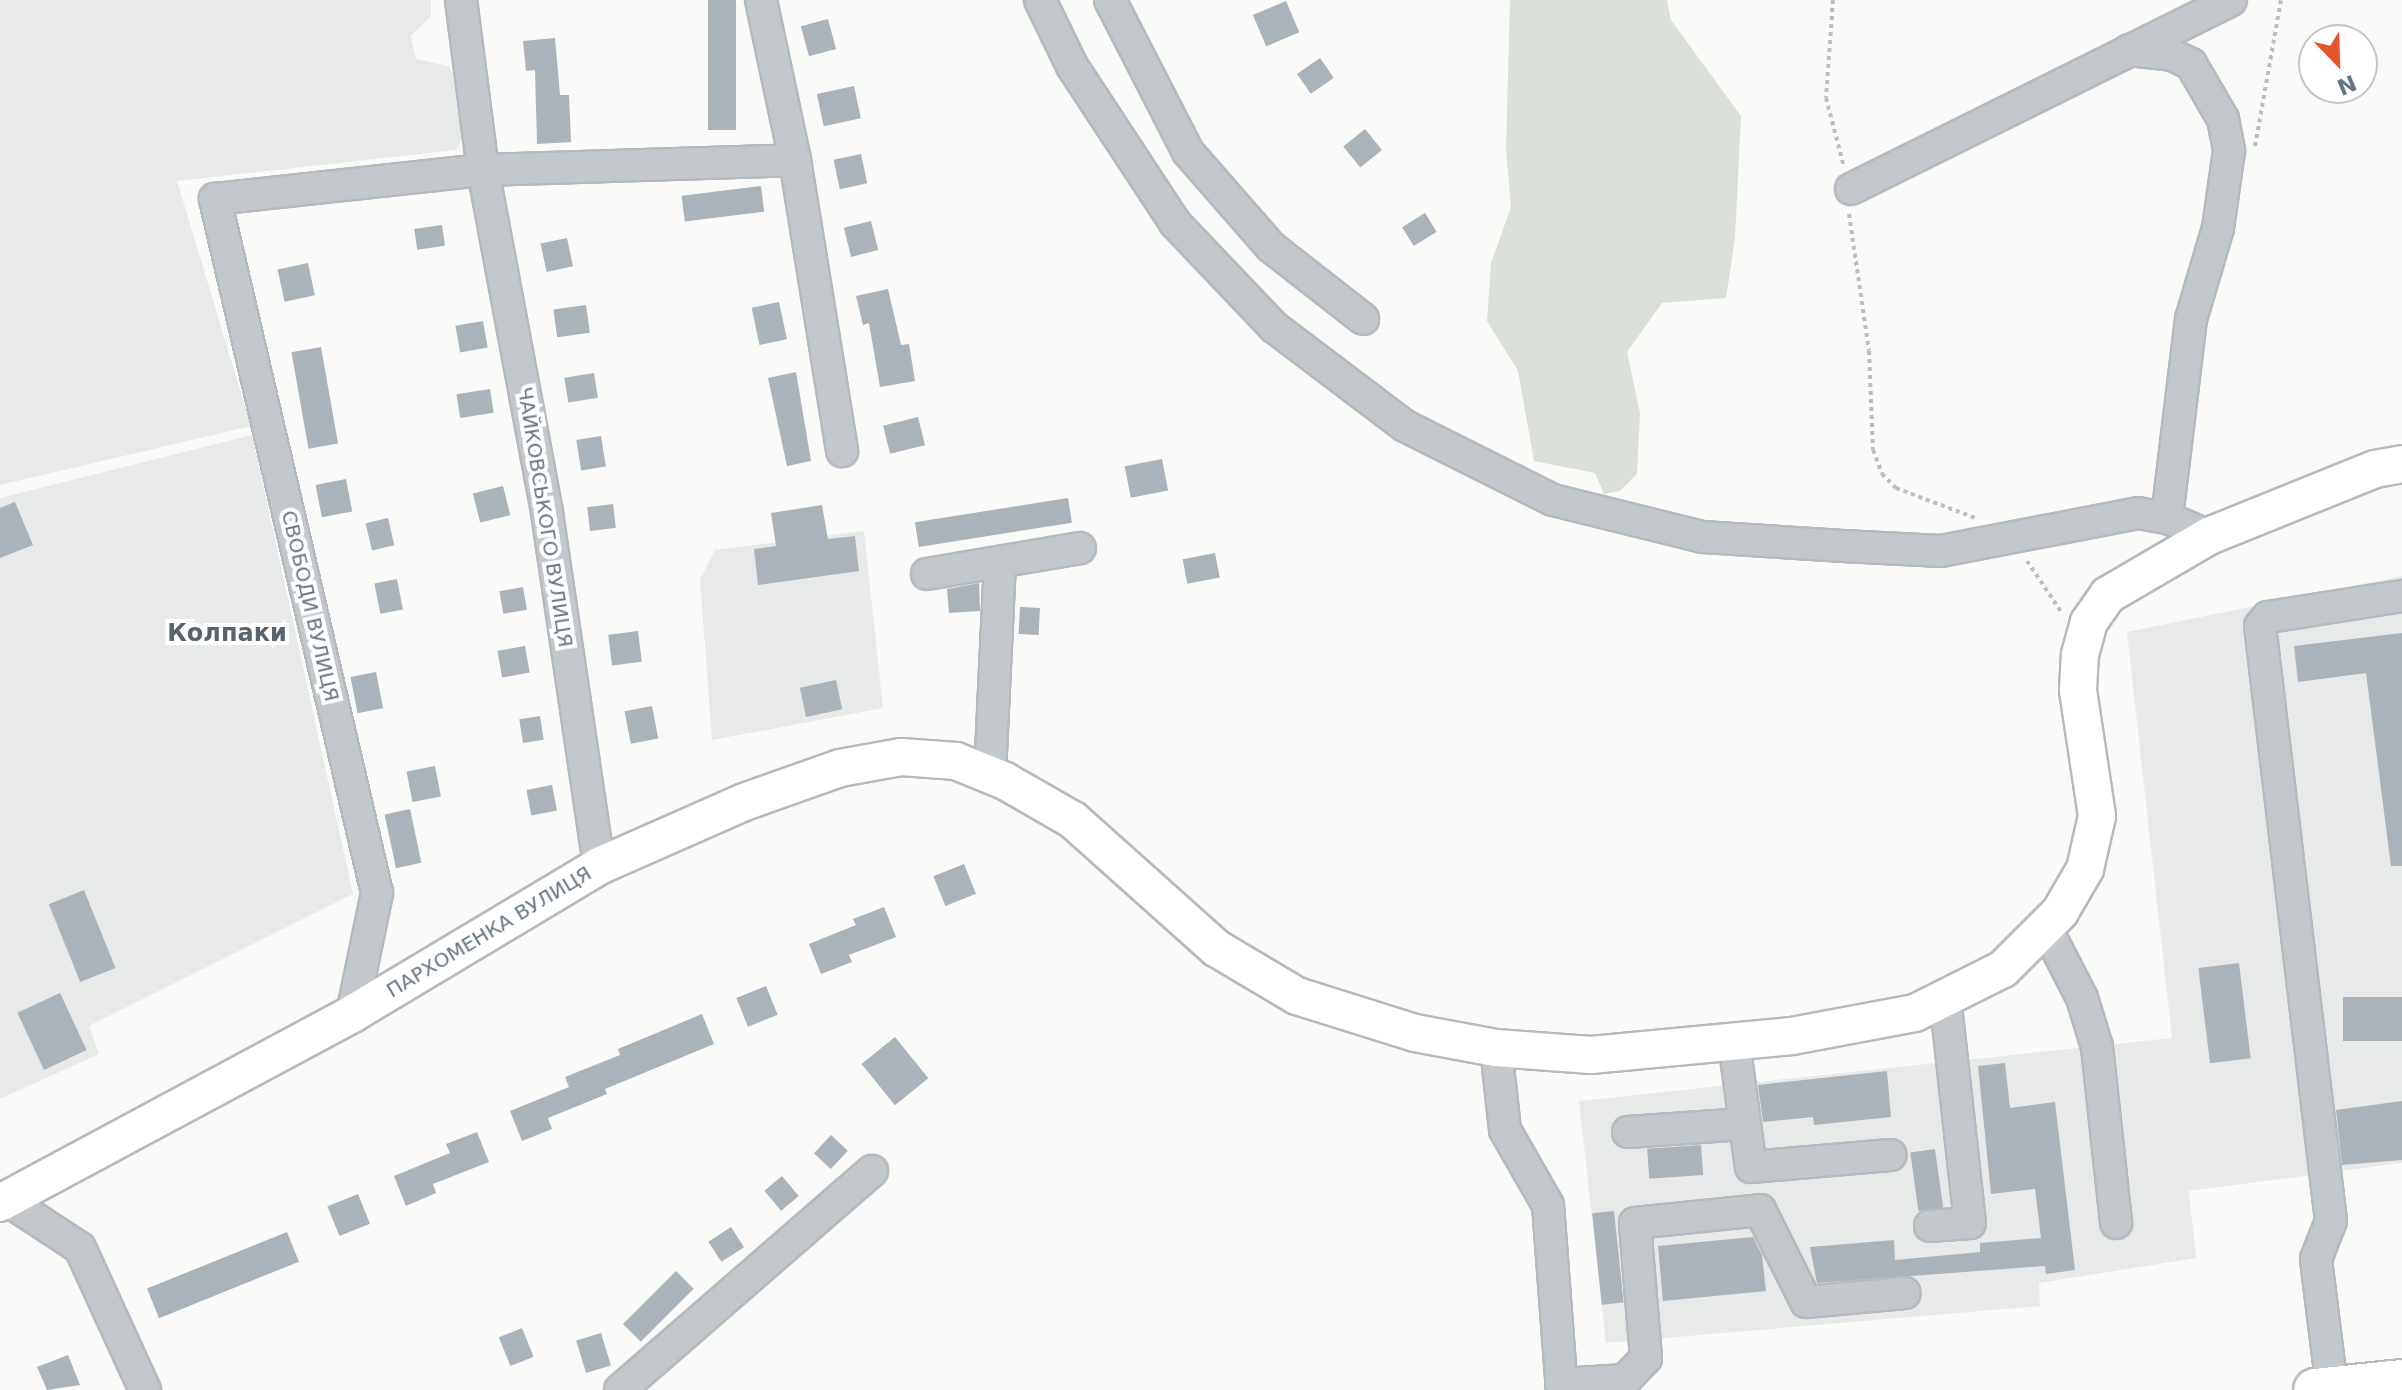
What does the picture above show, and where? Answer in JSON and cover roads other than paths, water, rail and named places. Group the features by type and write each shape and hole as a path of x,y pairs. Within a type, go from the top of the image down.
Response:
{"highway":[{"path":"2324,1389 2402,1381"}],"main road":[{"name":"ПАРХОМЕНКА ВУЛИЦЯ","path":"4,1201 352,1014 599,866 744,802 840,768 901,757 956,761 998,778 1073,820 1216,948 1297,996 1415,1033 1496,1048 1591,1055 1734,1042 1915,1013 2003,969 2045,926 2085,869 2097,816 2078,690 2080,655 2089,622 2108,595 2209,536 2375,469 2402,464"}],"street":[{"name":"ЧАЙКОВСЬКОГО ВУЛИЦЯ","path":"461,0 483,170 547,513 599,866"},
{"path":"761,0 795,160 842,451"},
{"path":"1040,0 1072,66 1175,223 1274,327 1405,426 1553,500 1703,537 1941,551 2008,541 2138,513 2167,518 2209,536"},
{"path":"1110,0 1188,152 1271,247 1363,319"},
{"path":"1851,189 2231,0"},
{"path":"2129,50 2172,55 2191,64 2223,119 2229,151 2218,228 2191,319 2167,518"},
{"path":"483,170 795,160"},
{"name":"СВОБОДИ ВУЛИЦЯ","path":"352,1014 377,893 215,199 483,170"},
{"path":"927,574 1080,548"},
{"path":"998,778 1000,563"},
{"path":"2324,1389 2316,1259 2331,1221 2260,626 2268,617 2402,596"},
{"path":"2045,926 2082,998 2097,1047 2116,1223"},
{"path":"1930,1226 1970,1223 1945,998"},
{"path":"1734,1042 1751,1167 1890,1155"},
{"path":"1496,1048 1505,1130 1548,1205 1561,1387 1625,1380 1646,1358 1635,1223 1760,1210 1806,1302 1905,1293"},
{"path":"1628,1132 1745,1124"},
{"path":"620,1390 872,1171"},
{"path":"4,1201 80,1248 145,1390"}],"district":[{"name":"Колпаки","path":"227,634"}]}
